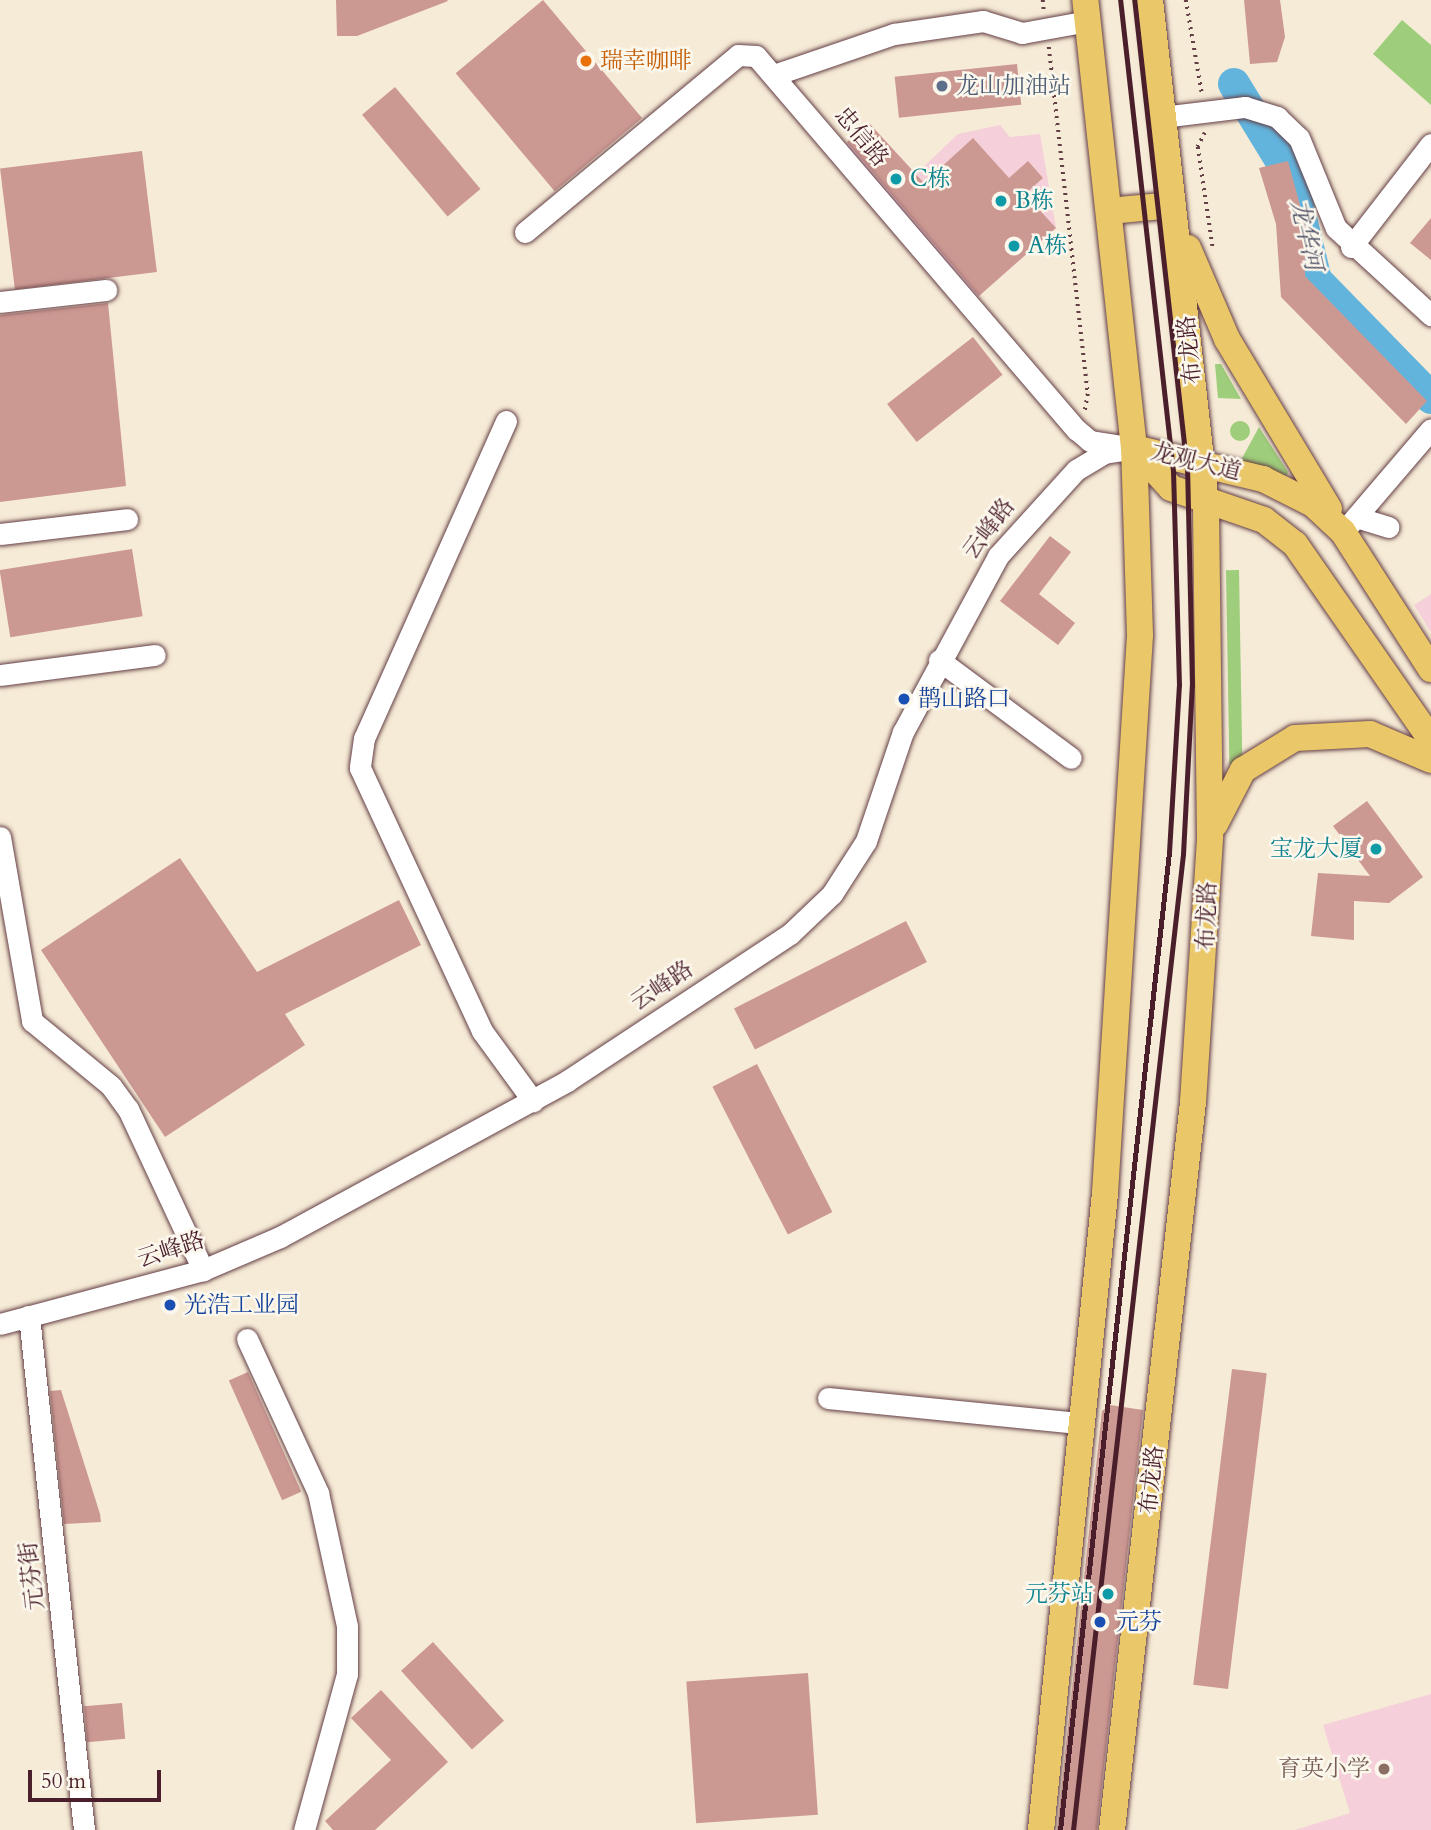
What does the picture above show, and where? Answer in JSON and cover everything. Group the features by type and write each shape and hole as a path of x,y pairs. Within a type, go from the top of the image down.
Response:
{"main road":[{"name":"布龙路","path":"1112,1830 1193,1102 1210,835 1206,504 1150,0"},
{"path":"1041,1830 1078,1423 1105,1194 1140,635 1134,448 1086,11"},
{"path":"1109,211 1173,205 1227,338 1349,524"},
{"name":"龙观大道","path":"1134,448 1202,463 1296,493 1349,524 1431,669"},
{"name":"龙观大道","path":"1134,448 1159,480 1206,504 1264,520 1295,544 1431,740"},
{"path":"1210,835 1243,770 1281,743 1352,732 1387,738 1431,760"}],"street":[{"path":"774,75 894,34 983,21 1021,33 1086,11"},
{"name":"忠信路","path":"525,232 738,55 756,56 1077,430 1090,441 1134,448"},
{"path":"1162,117 1212,103 1261,110 1294,132 1329,215 1351,247 1431,315"},
{"path":"1351,247 1431,144"},
{"path":"0,302 106,290"},
{"path":"506,421 364,738 360,768 482,1031 533,1101"},
{"path":"1349,524 1431,429"},
{"name":"云峰路","path":"0,1324 203,1270 280,1237 533,1101 812,916 866,841 903,732 939,660 1024,522 1090,459 1134,448"},
{"path":"0,534 127,519"},
{"path":"1349,524 1389,527"},
{"path":"0,675 155,655"},
{"path":"939,660 1071,758"},
{"path":"0,837 32,1021 111,1086 128,1109 203,1270"},
{"name":"元芬街","path":"29,1316 84,1830"},
{"path":"247,1339 318,1493 347,1626 347,1674 304,1830"},
{"path":"828,1398 1078,1423"}],"path":[{"path":"1186,0 1212,103"},
{"path":"1049,42 1088,394 1084,412"},
{"path":"1205,133 1198,147 1215,257"}],"shaded area":[{"path":"869,123 916,174 958,134 1000,125 1010,137 1040,134 1056,228 978,297 843,147"},
{"path":"1431,594 1431,632 1414,605"},
{"name":"育英小学","path":"1431,1694 1431,1830 1295,1830 1350,1813 1323,1725"}],"green space":[{"path":"1402,20 1431,45 1431,105 1373,54"},
{"path":"1215,364 1221,364 1241,399 1218,398"},
{"path":"1240,421 1247,424 1250,431 1247,438 1240,441 1233,438 1230,431 1233,424"},
{"path":"1259,427 1288,472 1287,476 1240,462"},
{"path":"1226,570 1239,570 1242,764 1229,764"}],"building":[{"path":"336,0 448,1 357,36 337,36"},
{"path":"543,0 642,118 555,191 456,73"},
{"path":"1244,0 1280,0 1285,37 1277,62 1250,64"},
{"path":"1017,64 1021,105 899,118 895,77"},
{"path":"395,87 480,189 448,217 362,115"},
{"path":"869,123 924,183 973,138 1009,178 1028,161 1043,178 1025,194 1056,228 979,296 847,142"},
{"path":"142,151 157,272 15,290 0,168"},
{"path":"1288,161 1306,227 1305,276 1427,401 1406,424 1281,297 1276,224 1259,168"},
{"path":"1431,218 1431,260 1410,243"},
{"path":"108,303 126,486 0,502 0,315"},
{"path":"973,337 1003,375 917,442 887,404"},
{"path":"1050,536 1071,552 1039,594 1075,623 1058,645 1000,601"},
{"path":"132,549 143,616 10,637 0,570"},
{"name":"宝龙大厦","path":"1367,801 1423,877 1389,903 1354,901 1354,940 1311,936 1318,873 1370,876 1333,826"},
{"path":"180,858 257,972 399,900 421,945 285,1014 305,1045 165,1137 41,950"},
{"path":"906,921 927,962 755,1050 734,1009"},
{"path":"757,1064 832,1212 788,1235 712,1087"},
{"path":"1232,1369 1267,1373 1228,1689 1193,1685"},
{"path":"248,1372 301,1492 282,1500 229,1381"},
{"path":"61,1390 101,1522 64,1524 50,1391"},
{"name":"元芬站","path":"1110,1405 1143,1410 1097,1830 1057,1830 1102,1411"},
{"path":"433,1642 504,1721 472,1750 401,1671"},
{"path":"808,1673 818,1815 696,1823 686,1682"},
{"path":"381,1690 448,1762 375,1830 333,1830 325,1821 391,1760 351,1718"},
{"path":"122,1703 125,1739 87,1742 84,1706"}],"waterway":[{"name":"龙华河","path":"1234,84 1291,177 1316,280 1431,398"}],"railway":[{"path":"1060,1830 1169,852 1179,685 1173,471 1120,0"},
{"path":"1073,1830 1183,854 1192,685 1187,470 1134,0"}],"place":[{"name":"瑞幸咖啡","path":"586,61"},
{"name":"龙山加油站","path":"942,86"},
{"name":"C栋","path":"896,179"},
{"name":"B栋","path":"1001,201"},
{"name":"A栋","path":"1014,246"},
{"name":"鹊山路口","path":"904,699"},
{"name":"宝龙大厦","path":"1376,849"},
{"name":"光浩工业园","path":"170,1305"},
{"name":"元芬站","path":"1108,1594"},
{"name":"元芬","path":"1100,1622"},
{"name":"育英小学","path":"1384,1769"}]}
